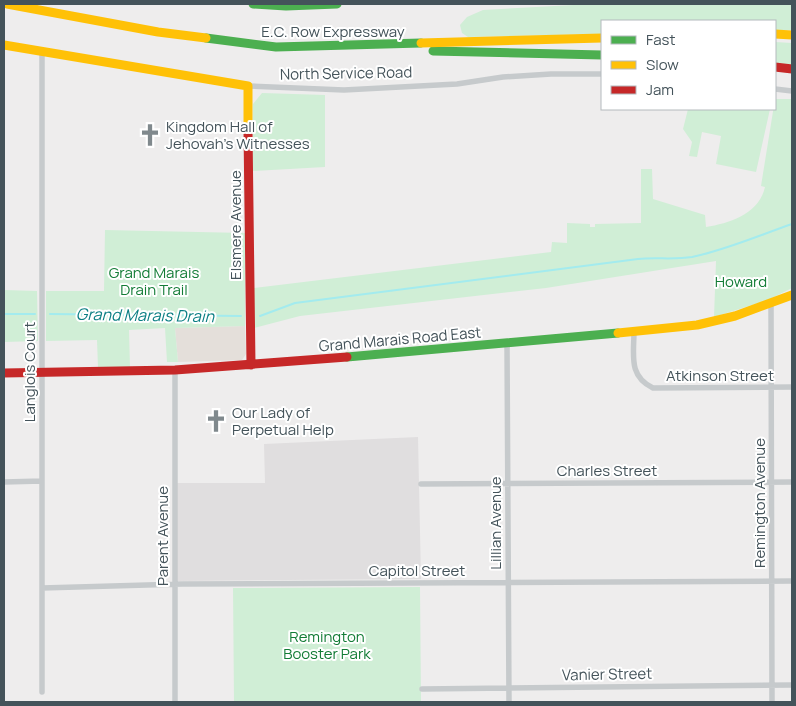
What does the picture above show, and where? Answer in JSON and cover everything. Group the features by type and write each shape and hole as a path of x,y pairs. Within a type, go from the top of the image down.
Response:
{"main road":[{"name":"E.C. Row Expressway","path":"6,4 158,32 276,47 601,38"},
{"name":"E.C. Row Expressway","path":"253,4 286,6 337,4"},
{"path":"776,34 792,35"},
{"name":"North Service Road","path":"4,46 248,86"},
{"path":"276,47 601,55"},
{"path":"776,67 792,69"},
{"name":"Elsmere Avenue","path":"248,86 251,364"},
{"name":"Grand Marais Road East","path":"4,373 175,370 507,344 697,325 735,316 792,295"}],"street":[{"name":"Langlois Court","path":"42,52 42,692"},
{"name":"North Service Road","path":"248,86 344,90 457,84 503,77 551,74 601,74"},
{"path":"776,89 792,91"},
{"name":"Remington Avenue","path":"771,304 772,702"},
{"name":"Atkinson Street","path":"634,331 634,366 641,382 653,388 792,387"},
{"name":"Lillian Avenue","path":"507,344 509,702"},
{"name":"Parent Avenue","path":"175,370 175,702"},
{"path":"4,482 42,481"},
{"name":"Charles Street","path":"421,484 792,482"},
{"name":"Capitol Street","path":"42,588 508,582 792,581"},
{"name":"Vanier Street","path":"422,689 792,685"}],"shaded area":[{"path":"245,326 246,354 242,360 178,362 175,328"},
{"path":"418,437 421,579 177,581 177,483 265,483 264,444"}],"green space":[{"path":"592,4 792,4 792,30 776,30 776,20 601,20 601,34 468,37 462,33 460,25 467,17 483,10"},
{"path":"776,42 792,43 792,65 776,63"},
{"path":"262,93 325,95 325,167 252,171 253,104"},
{"name":"Howard","path":"776,99 792,99 792,288 768,300 714,317 716,261 546,288 300,316 254,328 253,288 551,252 552,242 567,243 567,223 590,224 590,227 595,227 595,224 641,223 641,169 652,169 653,199 705,215 706,227 742,216 757,204 765,187 761,186 773,110 776,110"},
{"path":"688,110 770,110 756,172 716,164 721,136 702,132 697,157 689,156 692,142 683,129"},
{"name":"Grand Marais Drain Trail","path":"105,230 245,233 245,326 175,328 178,362 167,362 165,328 129,330 130,367 98,367 97,340 46,341 46,291 104,291"},
{"path":"4,290 37,291 38,341 4,342"},
{"name":"Remington Booster Park","path":"420,587 421,702 234,702 233,588"}],"waterway":[{"path":"260,316 295,303 638,259 692,257 792,224"},
{"name":"Grand Marais Drain","path":"4,314 35,314"},
{"name":"Grand Marais Drain","path":"50,314 241,316"}],"traffic: fast":[{"path":"253,4 286,6 337,4"},
{"path":"206,38 276,47 421,43"},
{"path":"433,51 601,55"},
{"path":"347,357 618,333"}],"traffic: slow":[{"path":"7,4 158,32 206,38"},
{"path":"776,34 792,35"},
{"path":"421,43 601,38"},
{"path":"4,45 248,86 248,131"},
{"path":"618,333 697,325 735,316 792,295"}],"traffic: jam":[{"path":"776,67 792,69"},
{"path":"248,131 251,365"},
{"path":"4,373 175,370 347,357"}],"place":[{"name":"Kingdom Hall of Jehovah's Witnesses","path":"150,135"},
{"name":"Our Lady of Perpetual Help","path":"216,421"}]}
